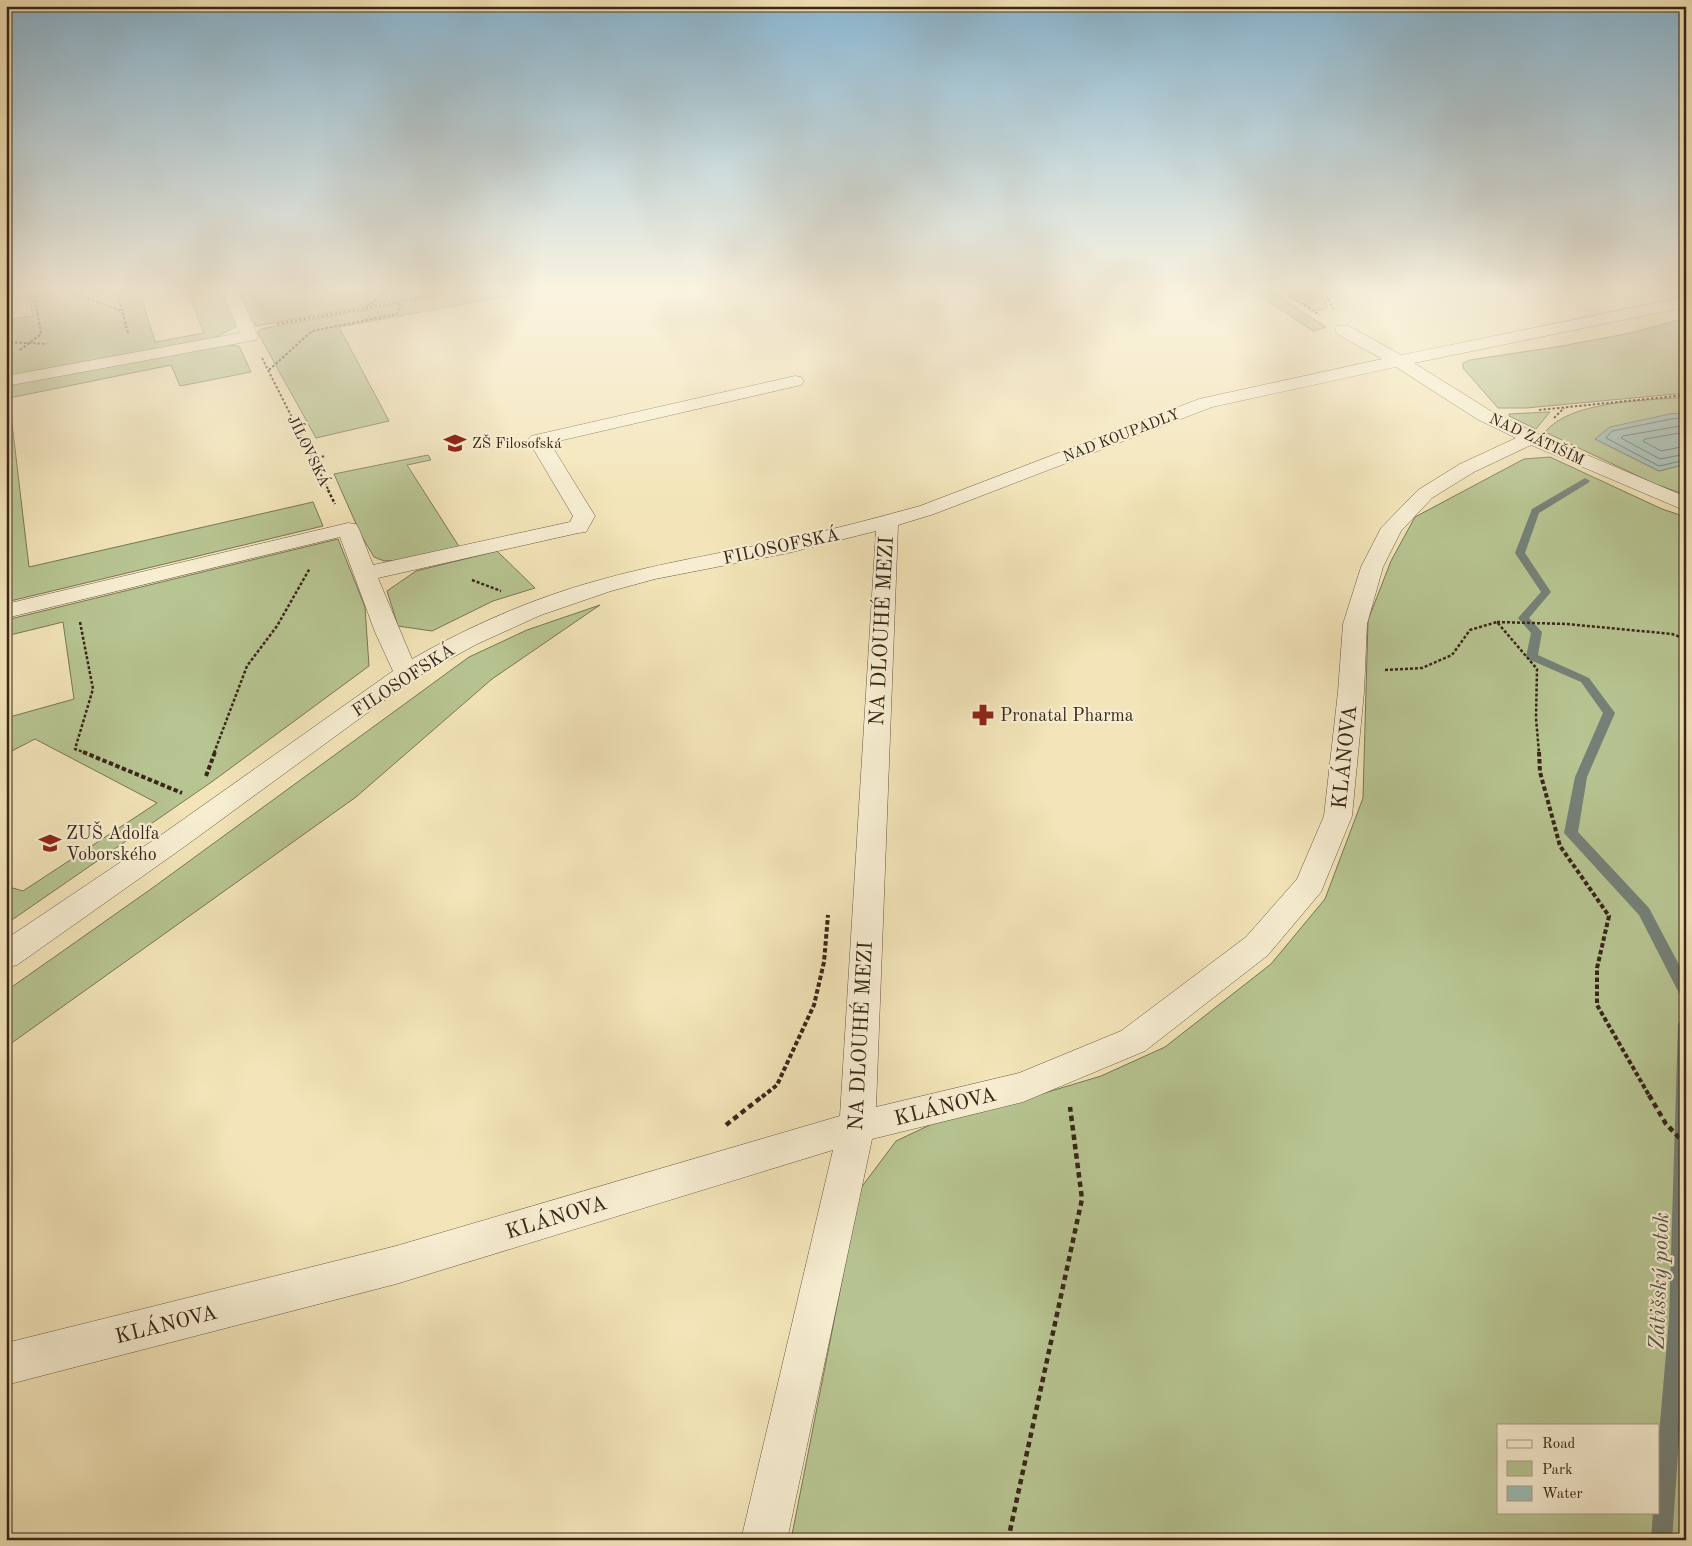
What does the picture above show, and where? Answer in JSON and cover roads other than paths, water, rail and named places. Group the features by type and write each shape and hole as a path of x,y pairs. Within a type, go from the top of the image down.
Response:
{"street":[{"path":"6,381 102,363"},
{"name":"NAD KOUPADLY","path":"887,522 927,510 1206,403 1238,394 1389,363"},
{"name":"NAD ZÁTIŠÍM","path":"1402,363 1484,415 1686,505"},
{"path":"365,574 578,527 584,516 538,440 795,381"},
{"name":"KLÁNOVA","path":"6,1364 396,1266 857,1127 1023,1087 1133,1041 1257,946 1310,884 1338,816 1355,624 1372,567 1392,528 1425,494 1468,468 1532,438"},
{"name":"FILOSOFSKÁ","path":"6,956 174,840 406,674 439,653 481,632 542,606 618,582 824,538 887,522"},
{"name":"NA DLOUHÉ MEZI","path":"764,1540 857,1127 887,522"},
{"path":"6,612 338,532 365,574 387,632 406,674"}],"water":[{"path":"1686,413 1686,464 1659,471 1595,439 1610,427 1670,414"}],"waterway":[{"name":"Zátišský potok","path":"1526,621 1523,618 1546,592 1520,553 1535,511 1585,481"},
{"name":"Zátišský potok","path":"1529,624 1537,632 1532,657 1585,680 1609,713 1581,777 1571,833 1644,912 1686,993"},
{"name":"Zátišský potok","path":"1661,1540 1678,1319 1686,1024"}],"place":[{"name":"ZŠ Filosofská","path":"455,443"},
{"name":"Pronatal Pharma","path":"983,715"},
{"name":"ZUŠ Adolfa Voborského","path":"50,843"}]}
